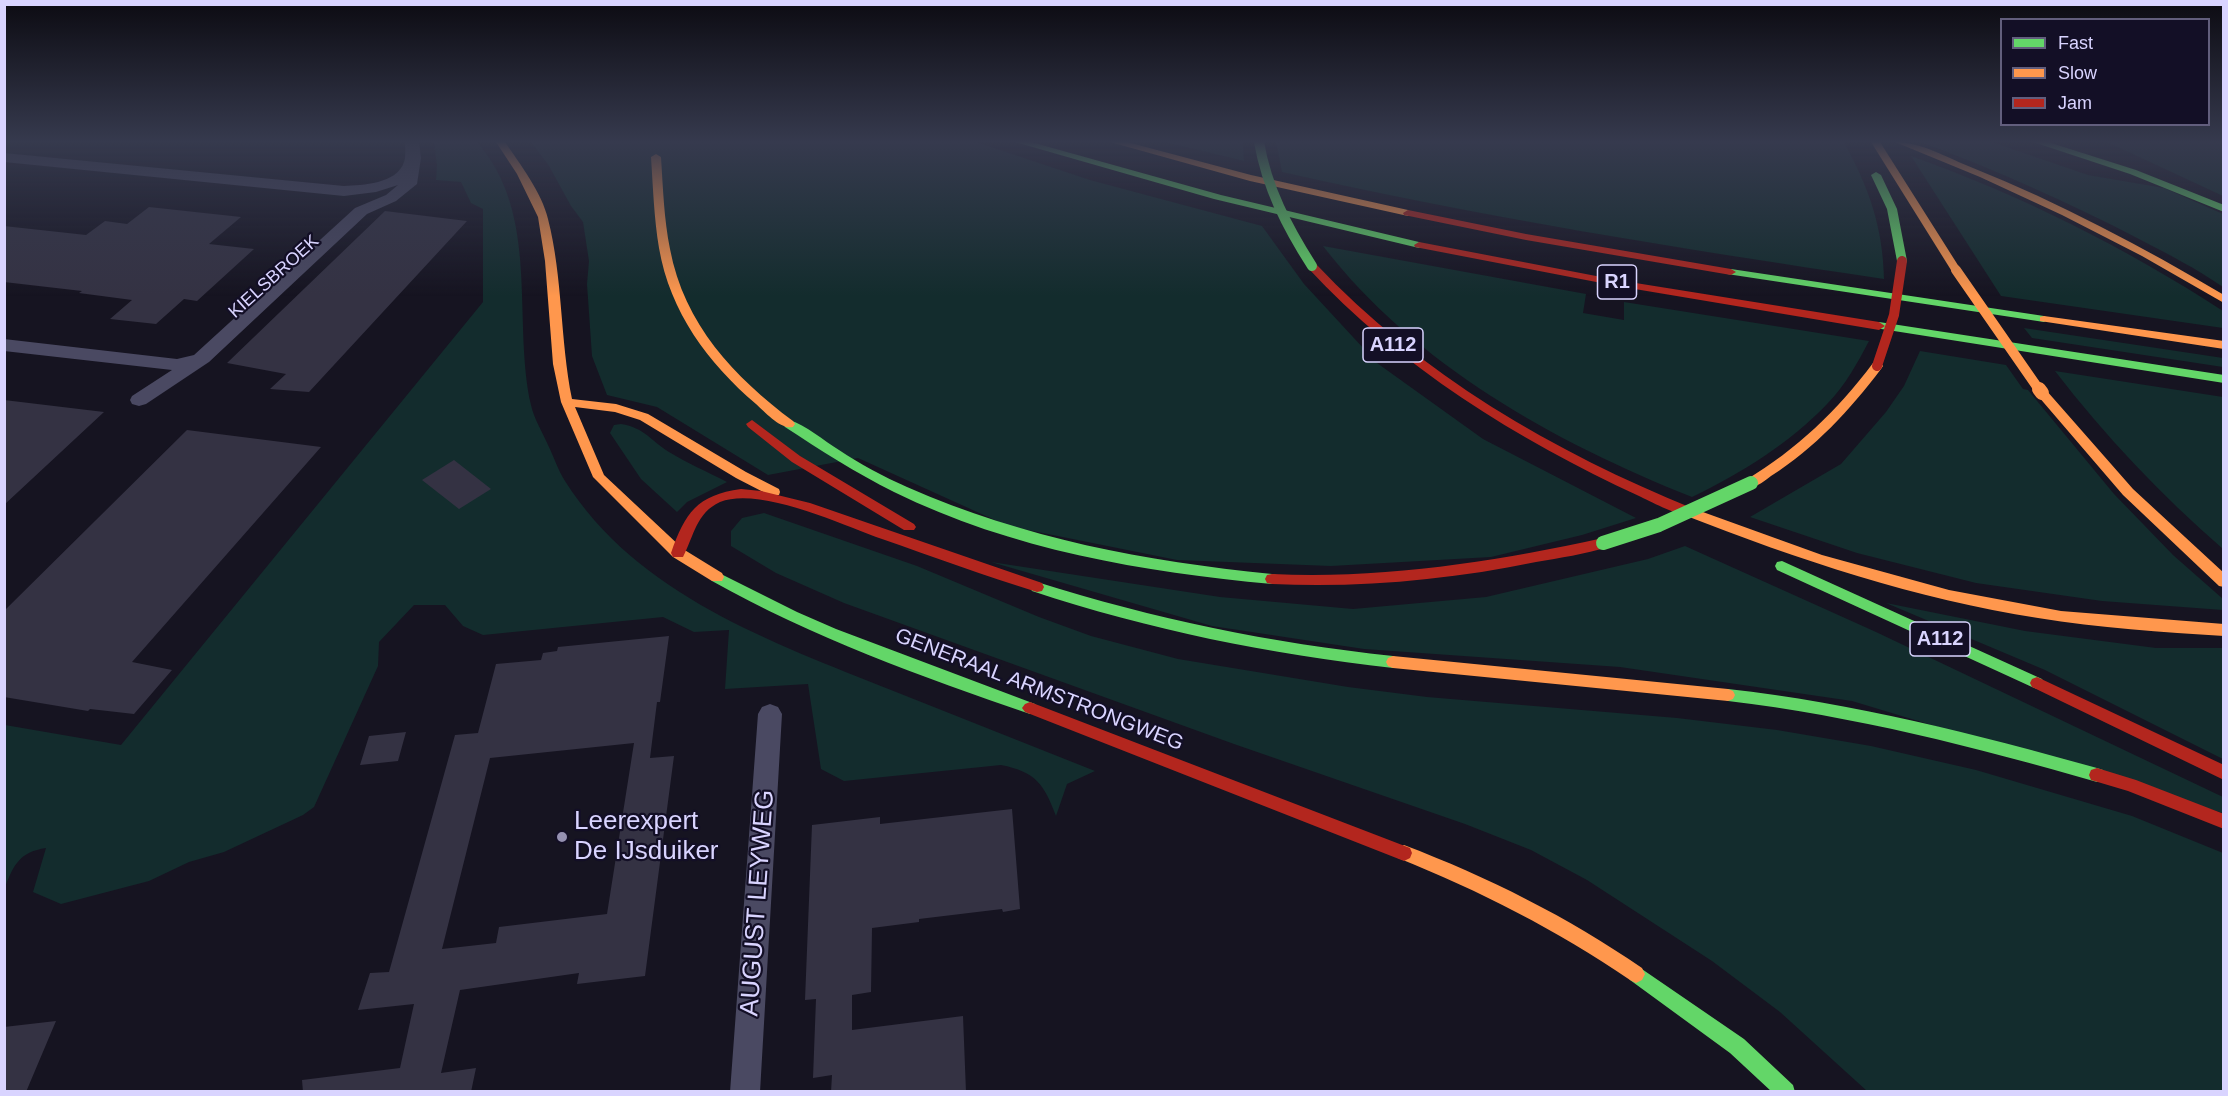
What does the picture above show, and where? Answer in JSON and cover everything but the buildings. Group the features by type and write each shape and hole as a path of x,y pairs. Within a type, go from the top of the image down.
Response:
{"main road":[{"name":"GENERAAL ARMSTRONGWEG","path":"531,193 543,217 550,261 559,364 567,402 599,477 678,553 751,597 822,630 1277,803 1452,871 1484,886 1556,922 1611,956 1737,1046 1786,1092"},
{"path":"647,193 647,232"},
{"path":"659,193 661,239 668,270 680,301 698,334 731,375 765,408 801,434 868,476 911,497 980,524 1050,544 1119,560 1249,578 1354,580 1452,571 1547,557 1603,543 1659,525 1751,483 1818,437 1847,407 1877,366 1894,319 1899,299 1902,261 1892,209 1884,193"},
{"name":"R1","path":"1193,193 1424,246 1695,295 2223,378"},
{"name":"A112","path":"1271,193 1278,210 1312,266 1358,315 1398,349 1548,445 1659,499 1739,546"},
{"name":"R1","path":"1315,193 1392,211 1597,249 2223,345"},
{"path":"1907,193 1993,325 2042,393 2073,431 2124,486 2218,577"},
{"path":"2025,193 2133,246 2223,300"},
{"path":"2186,193 2223,208"},
{"path":"567,402 624,409 644,417 761,486 816,511"},
{"path":"738,411 796,459 861,500 938,544 1056,593"},
{"path":"678,553 696,512 710,501 728,495 750,494 768,497 816,511 1104,610 1186,631 1275,647 1425,667 1770,699 1866,715 1972,739 2130,785 2223,822"},
{"path":"1659,499 1767,544 1873,576 1974,601 2069,617 2171,628 2223,630"},
{"name":"A112","path":"1770,561 2031,680 2223,773"}],"street":[{"name":"KIELSBROEK","path":"177,365 368,193"},
{"path":"379,193 391,198"},
{"path":"139,400 203,358 361,211 397,193"},
{"path":"4,345 177,365 203,358"},
{"name":"AUGUST LEYWEG","path":"745,1092 770,714"}],"green space":[{"path":"466,193 506,193 510,202 521,269 526,372 532,410 565,481 595,521 630,555 668,585 755,633 846,672 1095,771 1067,784 1056,816 1043,788 1037,781 1023,771 1001,765 844,781 821,769 808,684 725,689 729,630 694,632 663,617 483,635 463,626 445,605 414,605 379,642 378,666 314,807 303,815 224,852 189,862 149,881 61,904 33,892 46,848 30,853 19,860 5,887 5,725 121,745 483,302 483,209 471,203"},
{"path":"564,193 1139,193 1262,226 1304,284 1377,363 1483,439 1636,518 1582,535 1491,557 1331,566 1177,560 1008,526 858,458 768,475 657,407 607,395 592,356 587,284 589,261 583,222"},
{"path":"1383,193 1867,193 1881,242 1884,279 1582,231"},
{"path":"1935,193 2004,193 2072,224 2149,266 2223,311 2223,328 2001,296"},
{"path":"2046,193 2176,193 2223,214 2223,287 2171,256"},
{"path":"1323,246 1586,294 1583,313 1624,320 1624,302 1869,341 1840,389 1813,418 1765,456 1692,497 1589,451 1539,425 1490,395 1444,363 1400,328 1360,289"},
{"path":"2024,328 2223,358 2223,367 2032,338"},
{"path":"1920,351 2006,365 2023,389 2028,390 2114,494 2173,555 2223,599 2223,610 2102,601 1976,583 1857,553 1750,517 1841,464 1886,412 1904,386"},
{"path":"2055,371 2223,397 2223,549 2135,464"},
{"path":"621,424 642,431 669,452 727,482 687,502 677,512 641,479 610,433 614,425"},
{"path":"764,513 917,566 1091,636 1178,659 1348,687 1427,697 1677,718 1777,730 1871,746 1976,770 2132,816 2223,853 2223,1091 1867,1091 1780,1012 1712,961 1587,880 1531,850 1465,824 1234,744 844,603 776,573 731,546 731,531 742,518"},
{"path":"1685,546 1876,632 2223,797 2223,813 1852,701 1620,667 1364,649 1212,626 991,562 1220,597 1353,609 1486,597 1648,559"},
{"path":"1886,603 2025,631 2156,648 2223,648 2223,759 2045,670"}],"traffic: fast":[{"path":"1204,193 1419,245"},
{"path":"1272,193 1294,237 1312,266"},
{"path":"1885,193 1892,209 1902,261"},
{"path":"2185,193 2224,209"},
{"path":"1731,272 2044,319"},
{"path":"1879,326 2224,379"},
{"path":"789,424 843,459 900,489 959,514 1019,534 1081,551 1144,564 1272,579"},
{"path":"1603,543 1659,525 1751,483"},
{"path":"1782,566 2037,683"},
{"path":"717,577 754,598 831,633 1030,708"},
{"path":"1037,587 1124,614 1213,635 1302,651 1393,662"},
{"path":"1728,695 1775,700 1868,716 1960,737 2097,775"},
{"path":"1636,974 1737,1046 1786,1092"}],"traffic: slow":[{"path":"531,193 543,217 550,261 559,364 567,402 599,477 678,553 717,577"},
{"path":"659,193 664,249 674,287 684,311 697,333 730,374 789,424"},
{"path":"1318,193 1408,213"},
{"path":"1907,193 1956,270"},
{"path":"2023,193 2146,254 2224,300"},
{"path":"1956,270 2042,393"},
{"path":"2044,319 2224,345"},
{"path":"1751,483 1787,459 1820,432 1850,401 1877,366"},
{"path":"2042,393 2128,492 2224,582"},
{"path":"567,402 616,408 644,417 774,492"},
{"path":"1689,512 1817,559 1949,596 2061,616 2224,630"},
{"path":"1393,662 1728,695"},
{"path":"1404,853 1495,891 1553,921 1636,974"}],"traffic: jam":[{"path":"1408,213 1526,237 1731,272"},
{"path":"1419,245 1617,283 1879,326"},
{"path":"1877,366 1894,315 1902,261"},
{"path":"1312,266 1365,319 1393,343 1453,387 1516,426 1583,462 1635,489 1689,512"},
{"path":"752,424 796,459 909,527"},
{"path":"678,553 693,518 705,505 724,496 761,495 805,506 1037,587"},
{"path":"1272,579 1314,581 1397,578 1480,567 1603,543"},
{"path":"2037,683 2224,773"},
{"path":"1030,708 1404,853"},
{"path":"2097,775 2130,785 2224,822"}],"place":[{"name":"Leerexpert De IJsduiker","path":"562,837"}]}
